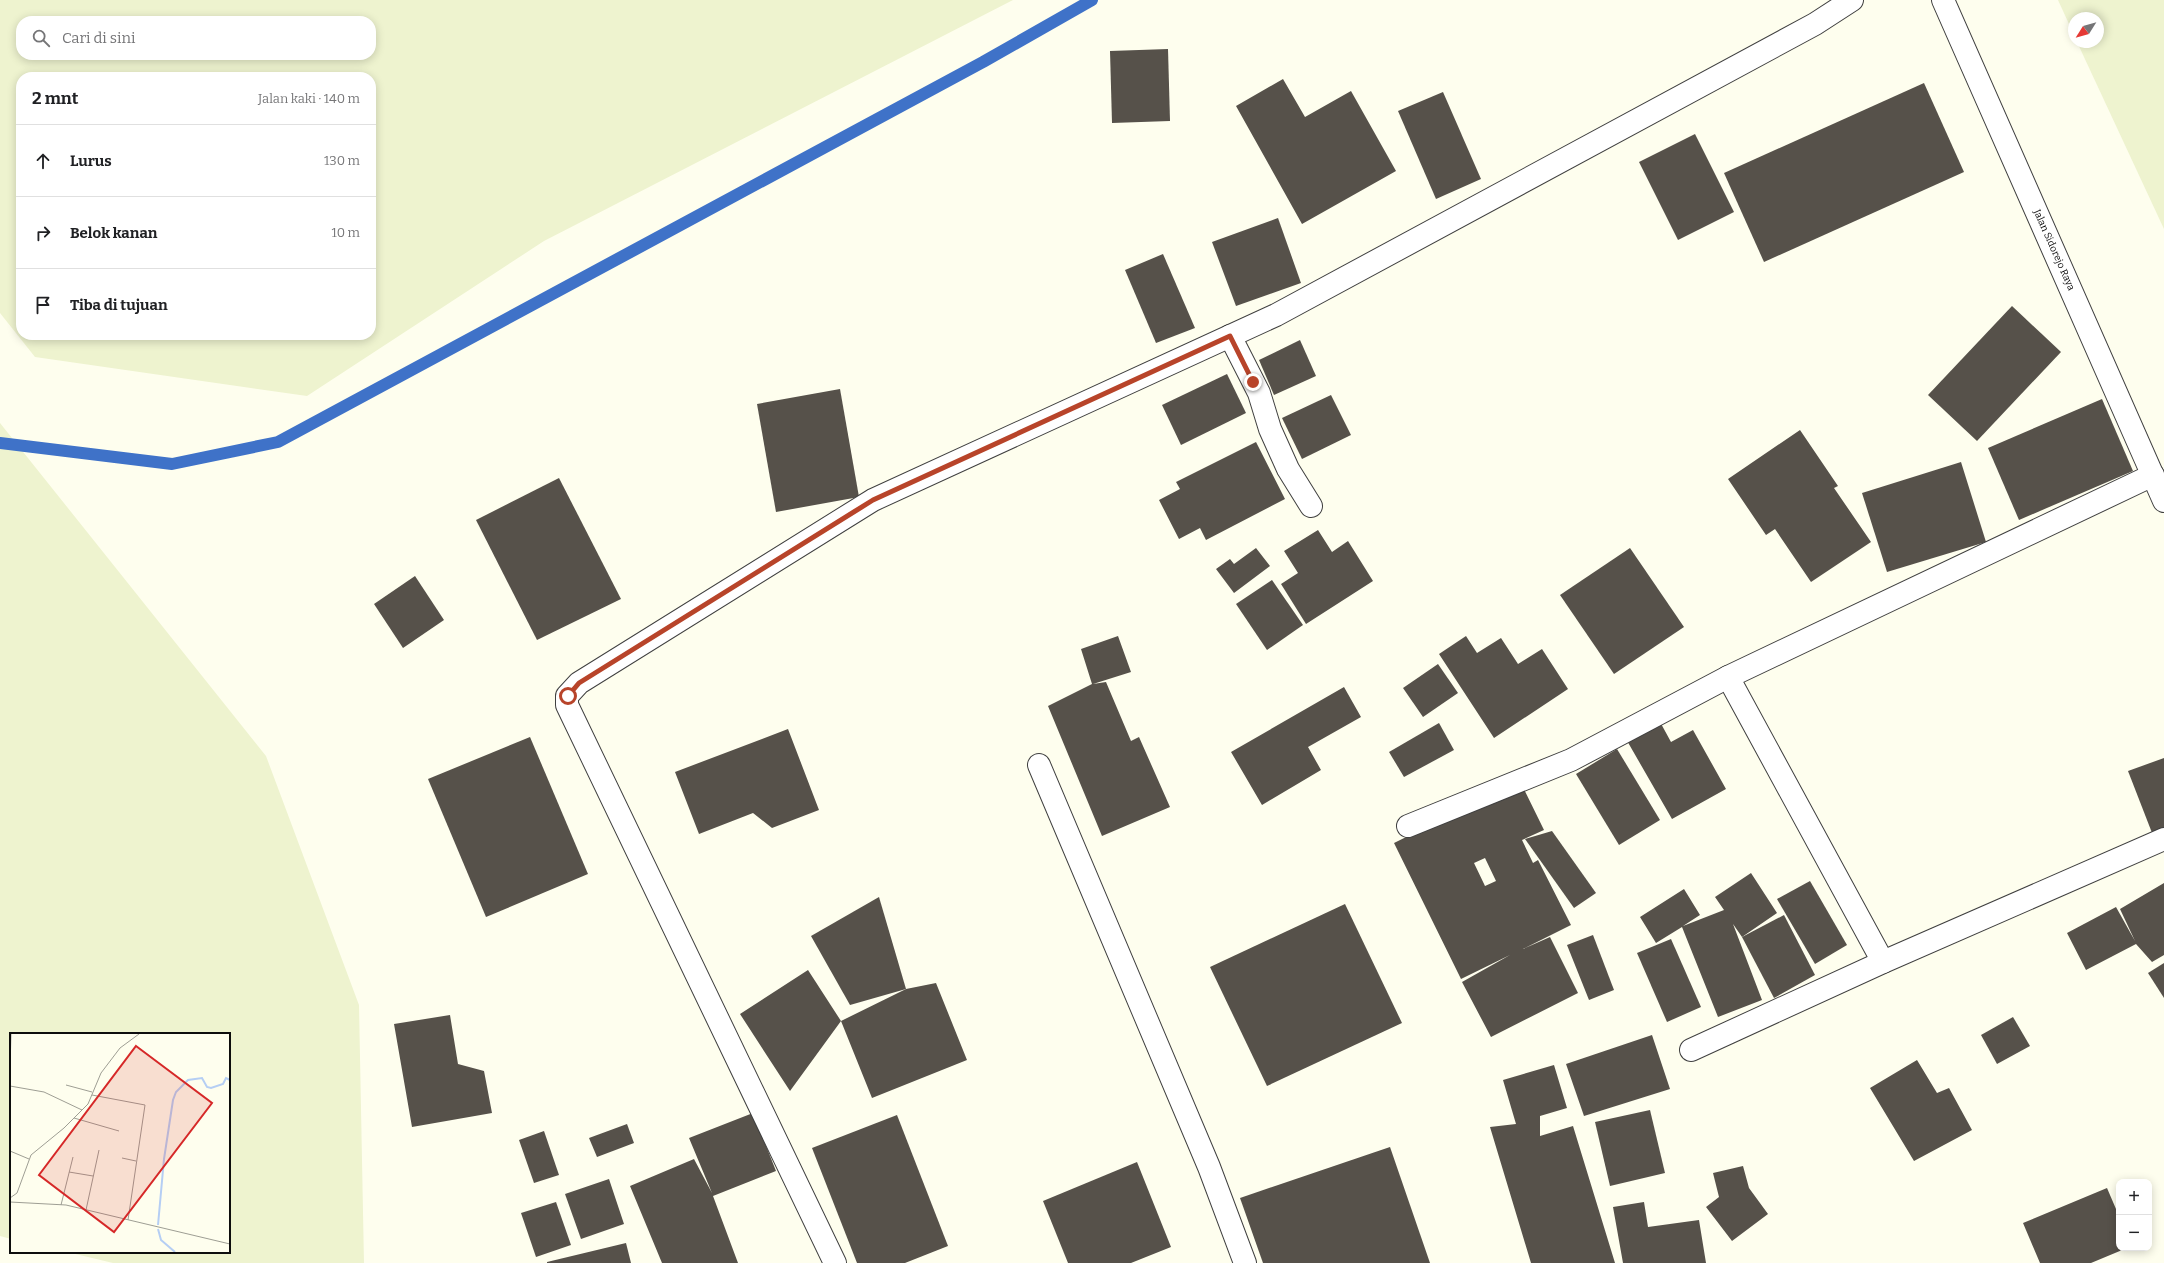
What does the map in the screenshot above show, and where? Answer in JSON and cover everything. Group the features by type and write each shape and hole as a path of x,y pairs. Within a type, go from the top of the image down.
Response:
{"street":[{"path":"836,1263 568,705 568,696 579,683 873,500 1276,315 1808,28 1852,0"},
{"name":"Jalan Sidorejo Raya","path":"1943,0 2164,500"},
{"path":"1230,336 1259,393 1270,429 1288,469 1310,506"},
{"path":"1408,826 1571,760 1728,677 2153,475"},
{"path":"1728,677 1883,962"},
{"path":"1039,765 1209,1167 1245,1263"},
{"path":"1691,1050 1883,962 2164,839"}],"green space":[{"path":"0,0 1013,0 544,241 307,396 35,357 21,340 376,340 376,72 16,72 16,333 0,313"},
{"path":"2058,0 2164,0 2164,229 2080,48 2104,48 2104,12 2068,12 2068,22"},
{"path":"0,423 266,756 359,1005 364,1263 113,1263 71,1253 230,1253 230,1033 10,1033 10,1239 0,1236"}],"building":[{"path":"1168,49 1170,121 1112,123 1110,51"},
{"path":"1283,79 1305,117 1351,91 1396,171 1302,224 1236,106"},
{"path":"1924,83 1964,172 1764,262 1724,173"},
{"path":"1443,92 1481,179 1436,199 1398,111"},
{"path":"1695,134 1734,212 1678,240 1639,162"},
{"path":"1278,218 1301,283 1236,306 1212,242"},
{"path":"1163,254 1195,328 1156,343 1125,270"},
{"path":"2012,306 2061,352 1977,441 1928,395"},
{"path":"1300,340 1316,376 1274,395 1259,360"},
{"path":"1227,374 1246,413 1181,445 1162,405"},
{"path":"840,389 859,497 776,512 757,404"},
{"path":"1331,395 1351,435 1302,459 1282,418"},
{"path":"2102,399 2133,471 2019,520 1988,448"},
{"path":"1800,430 1838,486 1834,488 1871,542 1811,582 1775,529 1766,535 1728,479"},
{"path":"1256,442 1285,499 1206,540 1200,528 1179,539 1159,500 1180,489 1176,482"},
{"path":"1961,462 1986,542 1887,572 1862,493"},
{"path":"559,478 621,599 537,640 476,520"},
{"path":"1318,530 1332,552 1348,541 1373,581 1306,624 1281,584 1298,573 1284,551"},
{"path":"1256,548 1270,566 1234,593 1216,569 1230,559 1234,564"},
{"path":"1630,548 1684,627 1614,674 1560,595"},
{"path":"415,576 444,620 403,648 374,604"},
{"path":"1272,580 1303,625 1267,650 1236,604"},
{"path":"1118,636 1131,672 1093,684 1106,682 1131,741 1139,737 1170,807 1102,836 1048,706 1092,684 1081,649"},
{"path":"1466,636 1477,653 1501,638 1518,664 1542,649 1568,689 1494,738 1439,654"},
{"path":"1438,664 1458,693 1423,717 1403,688"},
{"path":"1344,687 1361,717 1308,747 1321,770 1262,805 1231,752"},
{"path":"1659,720 1671,742 1693,730 1726,789 1672,819 1626,739"},
{"path":"1439,723 1454,750 1404,777 1389,752"},
{"path":"788,729 819,810 772,828 753,813 699,834 675,772"},
{"path":"530,737 588,874 486,917 428,779"},
{"path":"1617,749 1660,820 1619,845 1576,774"},
{"path":"2164,758 2164,834 2154,838 2128,771"},
{"path":"1520,781 1544,830 1522,840 1533,863 1538,860 1571,925 1523,949 1550,937 1578,993 1491,1037 1462,982 1510,955 1461,979 1394,843","holes":["1485,858 1496,881 1485,886 1474,863"]},
{"path":"1552,831 1596,893 1574,908 1525,839"},
{"path":"1751,873 1777,913 1742,937 1733,924 1762,1000 1718,1017 1682,927 1656,943 1640,917 1684,889 1700,915 1683,926 1724,910 1715,897"},
{"path":"1810,881 1847,945 1815,964 1777,899"},
{"path":"2164,883 2164,955 2152,962 2136,944 2086,970 2067,933 2116,907 2135,941 2120,909"},
{"path":"879,897 906,989 850,1005 811,936"},
{"path":"1345,904 1402,1023 1267,1086 1210,967"},
{"path":"1784,915 1815,975 1774,998 1742,937"},
{"path":"1593,935 1614,990 1589,1000 1567,945"},
{"path":"1671,939 1701,1007 1667,1022 1637,953"},
{"path":"2164,963 2164,998 2148,973"},
{"path":"808,970 841,1021 790,1091 740,1014"},
{"path":"936,983 967,1060 872,1098 841,1021 906,989"},
{"path":"450,1015 458,1064 484,1071 492,1113 412,1127 394,1024"},
{"path":"2013,1017 2030,1046 1997,1064 1981,1035"},
{"path":"1652,1035 1670,1089 1584,1116 1566,1064"},
{"path":"1917,1060 1937,1093 1949,1088 1972,1130 1914,1161 1870,1088"},
{"path":"1554,1065 1567,1108 1540,1116 1540,1136 1573,1126 1615,1263 1531,1263 1490,1127 1516,1124 1503,1080"},
{"path":"1650,1110 1665,1173 1610,1186 1595,1122"},
{"path":"753,1113 776,1171 713,1196 738,1263 662,1263 630,1186 694,1159 712,1193 689,1138"},
{"path":"897,1115 948,1246 905,1263 857,1263 812,1148"},
{"path":"627,1124 634,1143 597,1157 589,1138"},
{"path":"544,1131 559,1175 534,1183 519,1140"},
{"path":"1390,1147 1430,1263 1263,1263 1240,1198"},
{"path":"1137,1162 1171,1247 1131,1263 1068,1263 1043,1201"},
{"path":"1743,1166 1749,1188 1768,1214 1732,1241 1706,1207 1719,1197 1713,1173"},
{"path":"609,1179 624,1224 581,1239 565,1194"},
{"path":"2107,1188 2116,1209 2116,1251 2120,1251 2091,1263 2040,1263 2023,1223"},
{"path":"556,1202 571,1245 536,1257 521,1213"},
{"path":"1644,1202 1648,1227 1699,1220 1706,1263 1623,1263 1613,1207"},
{"path":"626,1243 631,1263 547,1263 547,1262"}],"waterway":[{"path":"0,443 172,464 278,442 983,62 1092,0"}],"route":[{"path":"568,696 579,683 873,500 1230,336 1253,382"}]}
